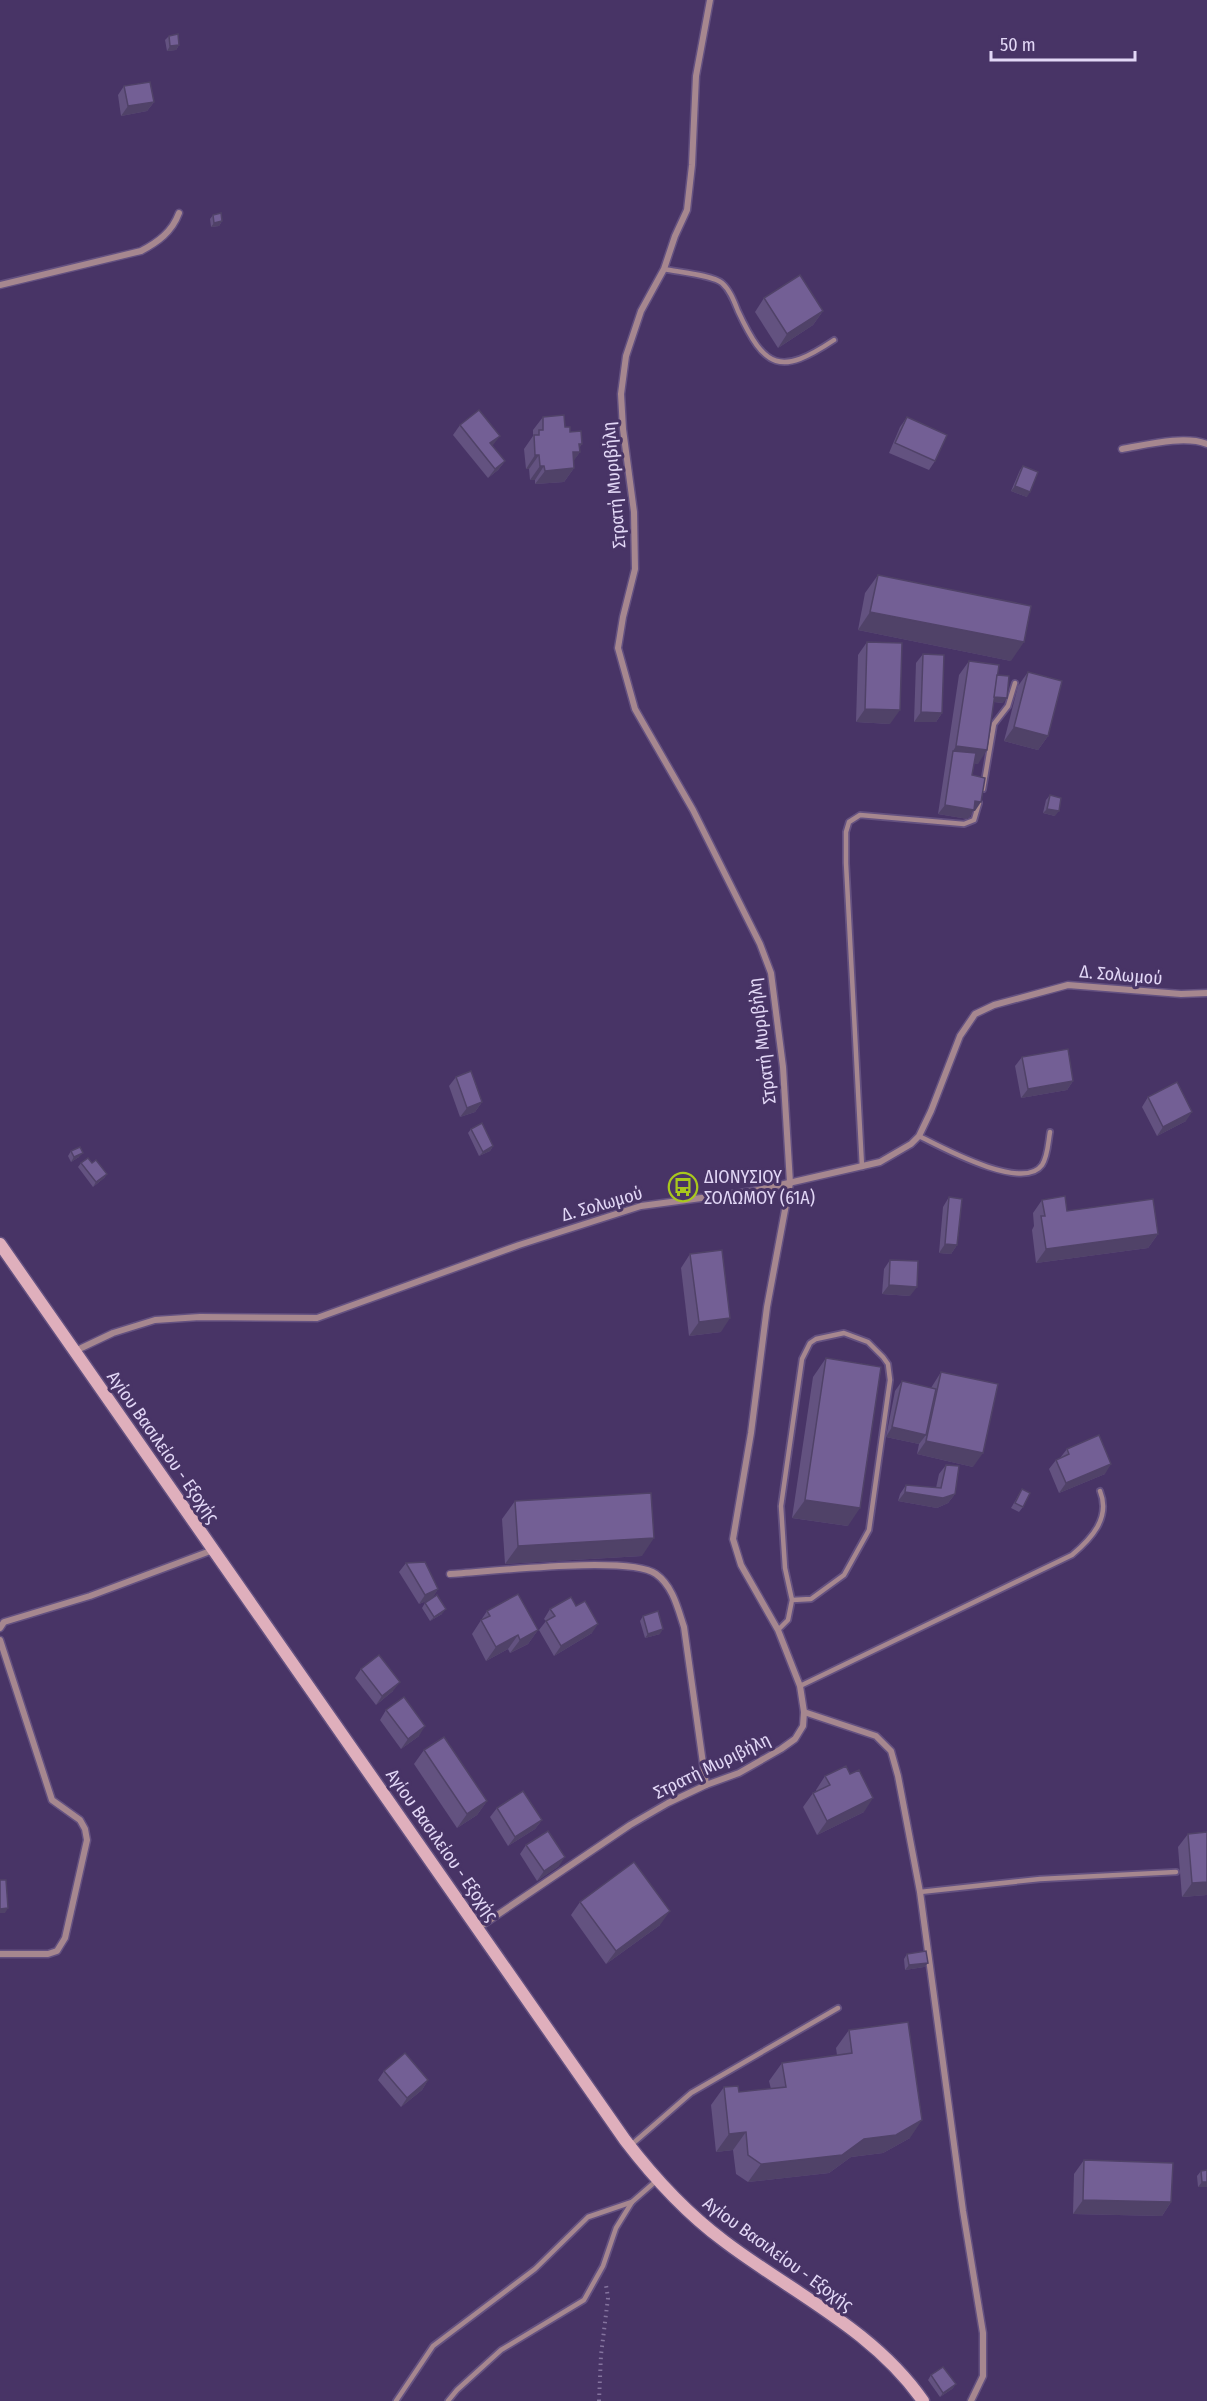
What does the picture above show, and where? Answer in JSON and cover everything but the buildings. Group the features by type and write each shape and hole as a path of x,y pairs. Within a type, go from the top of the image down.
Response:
{"main road":[{"name":"Αγίου Βασιλείου - Εξοχής","path":"0,1244 630,2146 657,2181 692,2216 725,2242 858,2334 898,2369 923,2401"}],"street":[{"name":"Στρατή Μυριβήλη","path":"478,1928 630,1825 706,1785 739,1773 788,1744 803,1726 804,1712 800,1686 778,1630 741,1565 733,1539 751,1433 767,1307 790,1183 783,1067 771,973 760,944 693,810 635,709 618,648 635,569 634,512 622,406 626,356 641,311 664,268 687,210 692,165 696,76 710,0"},
{"path":"0,285 141,251 159,240 175,223 179,213"},
{"path":"1122,449 1160,442 1200,441 1207,444"},
{"name":"Δ. Σολωμού","path":"74,1352 113,1333 155,1320 200,1317 317,1318 519,1245 641,1206 721,1196 880,1162 900,1152 919,1136 932,1111 960,1035 975,1014 994,1005 1068,985 1181,994 1207,993"},
{"path":"0,1628 4,1622 90,1596 214,1549"},
{"path":"450,1574 601,1564 646,1569 656,1574 666,1584 676,1602 684,1627 706,1785"},
{"path":"0,1640 52,1800 80,1820 87,1840 65,1938 57,1951 48,1954 0,1954"},
{"path":"804,1712 876,1736 891,1751 898,1776 920,1892 963,2211 983,2333 983,2376 971,2401"}],"lane":[{"path":"664,268 699,277 712,277 723,283 758,348 775,362 802,360 834,340"},
{"path":"862,1167 846,863 849,822 860,815 964,824 975,820 982,795 994,724 1008,706 1015,683"},
{"path":"919,1136 953,1153 1010,1173 1021,1173 1032,1172 1041,1166 1047,1151 1050,1132"},
{"path":"778,1630 788,1620 792,1600 785,1568 781,1506 802,1359 810,1342 844,1333 868,1342 888,1364 890,1380 869,1530 844,1575 811,1599 792,1600"},
{"path":"800,1686 1072,1555 1100,1525 1104,1509 1100,1491"},
{"path":"920,1892 1040,1879 1176,1872"},
{"path":"630,2146 691,2093 838,2008"},
{"path":"448,2401 501,2350 584,2300 603,2266 616,2228 632,2202 657,2181"},
{"path":"396,2401 433,2346 535,2269 588,2217 632,2202"}],"path":[{"path":"599,2401 601,2355 608,2298 603,2266"}],"place":[{"name":"ΔΙΟΝΥΣΙΟΥ ΣΟΛΩΜΟΥ (61Α)","path":"683,1187"}]}
